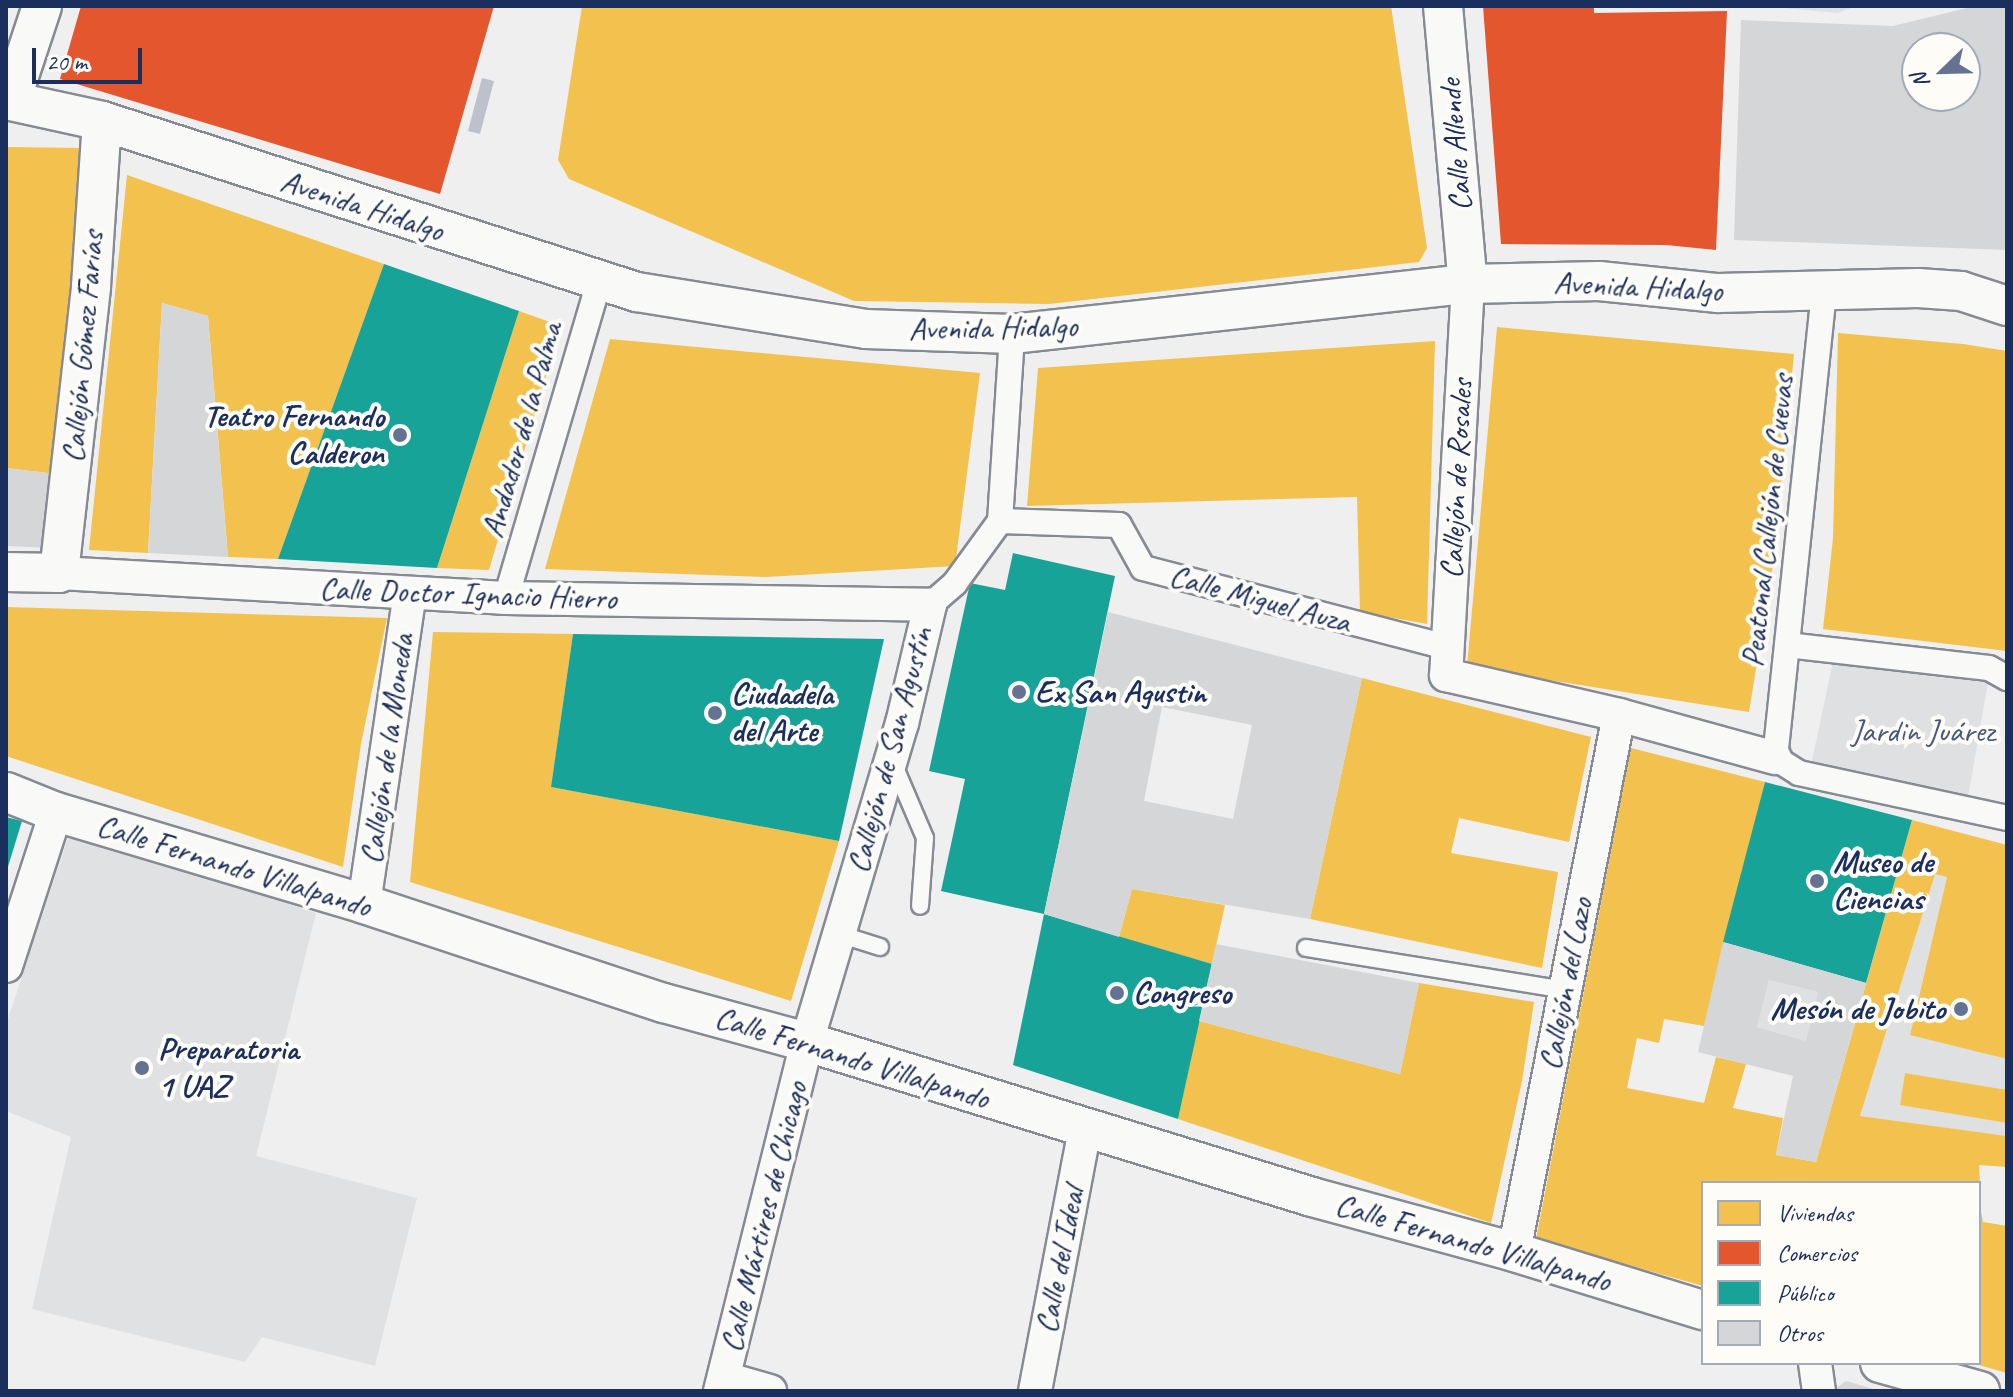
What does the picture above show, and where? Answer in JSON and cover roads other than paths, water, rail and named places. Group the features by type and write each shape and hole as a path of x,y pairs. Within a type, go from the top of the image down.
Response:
{"street":[{"path":"8,100 42,6"},
{"name":"Calle Allende","path":"1443,6 1468,284"},
{"name":"Avenida Hidalgo","path":"8,100 102,121 637,292 866,329 1012,334 1468,284 1599,281 1718,293 1918,288 1961,291 2007,306"},
{"name":"Callejón Gómez Farías","path":"59,573 91,286 102,121"},
{"name":"Andador de la Palma","path":"506,598 599,281"},
{"name":"Callejón de Rosales","path":"1447,661 1468,284"},
{"name":"Peatonal Callejón de Cuevas","path":"1775,758 1824,292"},
{"path":"1000,521 1012,334"},
{"name":"Calle Miguel Auza","path":"1000,521 1119,525 1143,568 1619,715 1775,758"},
{"name":"Callejón de San Agustín","path":"807,1042 891,758 930,605 955,583 1000,521"},
{"name":"Calle Doctor Ignacio Hierro","path":"6,572 506,598 930,605"},
{"name":"Callejón de la Moneda","path":"364,904 410,594"},
{"path":"1787,645 1989,668 2007,678"},
{"name":"Callejón del Lazo","path":"1514,1252 1619,715"},
{"path":"1775,758 1799,773 2007,818"},
{"name":"Calle Fernando Villalpando","path":"6,792 56,812 364,904 664,1003 807,1042 1312,1197 1514,1252 1701,1309"},
{"path":"6,966 56,812"},
{"name":"Calle Mártires de Chicago","path":"722,1384 807,1042"},
{"name":"Calle del Ideal","path":"1035,1391 1085,1128"},
{"path":"1815,1365 1819,1391"},
{"path":"1887,1365 1980,1391"},
{"path":"722,1384 770,1391"}],"lane":[{"path":"891,758 925,838 920,906"},
{"path":"839,934 880,947"},
{"path":"1306,948 1565,990"}],"place":[{"name":"Teatro Fernando Calderon","path":"400,435"},
{"name":"Ex San Agustin","path":"1019,692"},
{"name":"Ciudadela del Arte","path":"715,713"},
{"name":"Museo de Ciencias","path":"1817,881"},
{"name":"Congreso","path":"1117,993"},
{"name":"Mesón de Jobito","path":"1961,1009"},
{"name":"Preparatoria 1 UAZ","path":"142,1068"}],"park label":[{"name":"Jardin Juárez","path":"1923,731"}]}
